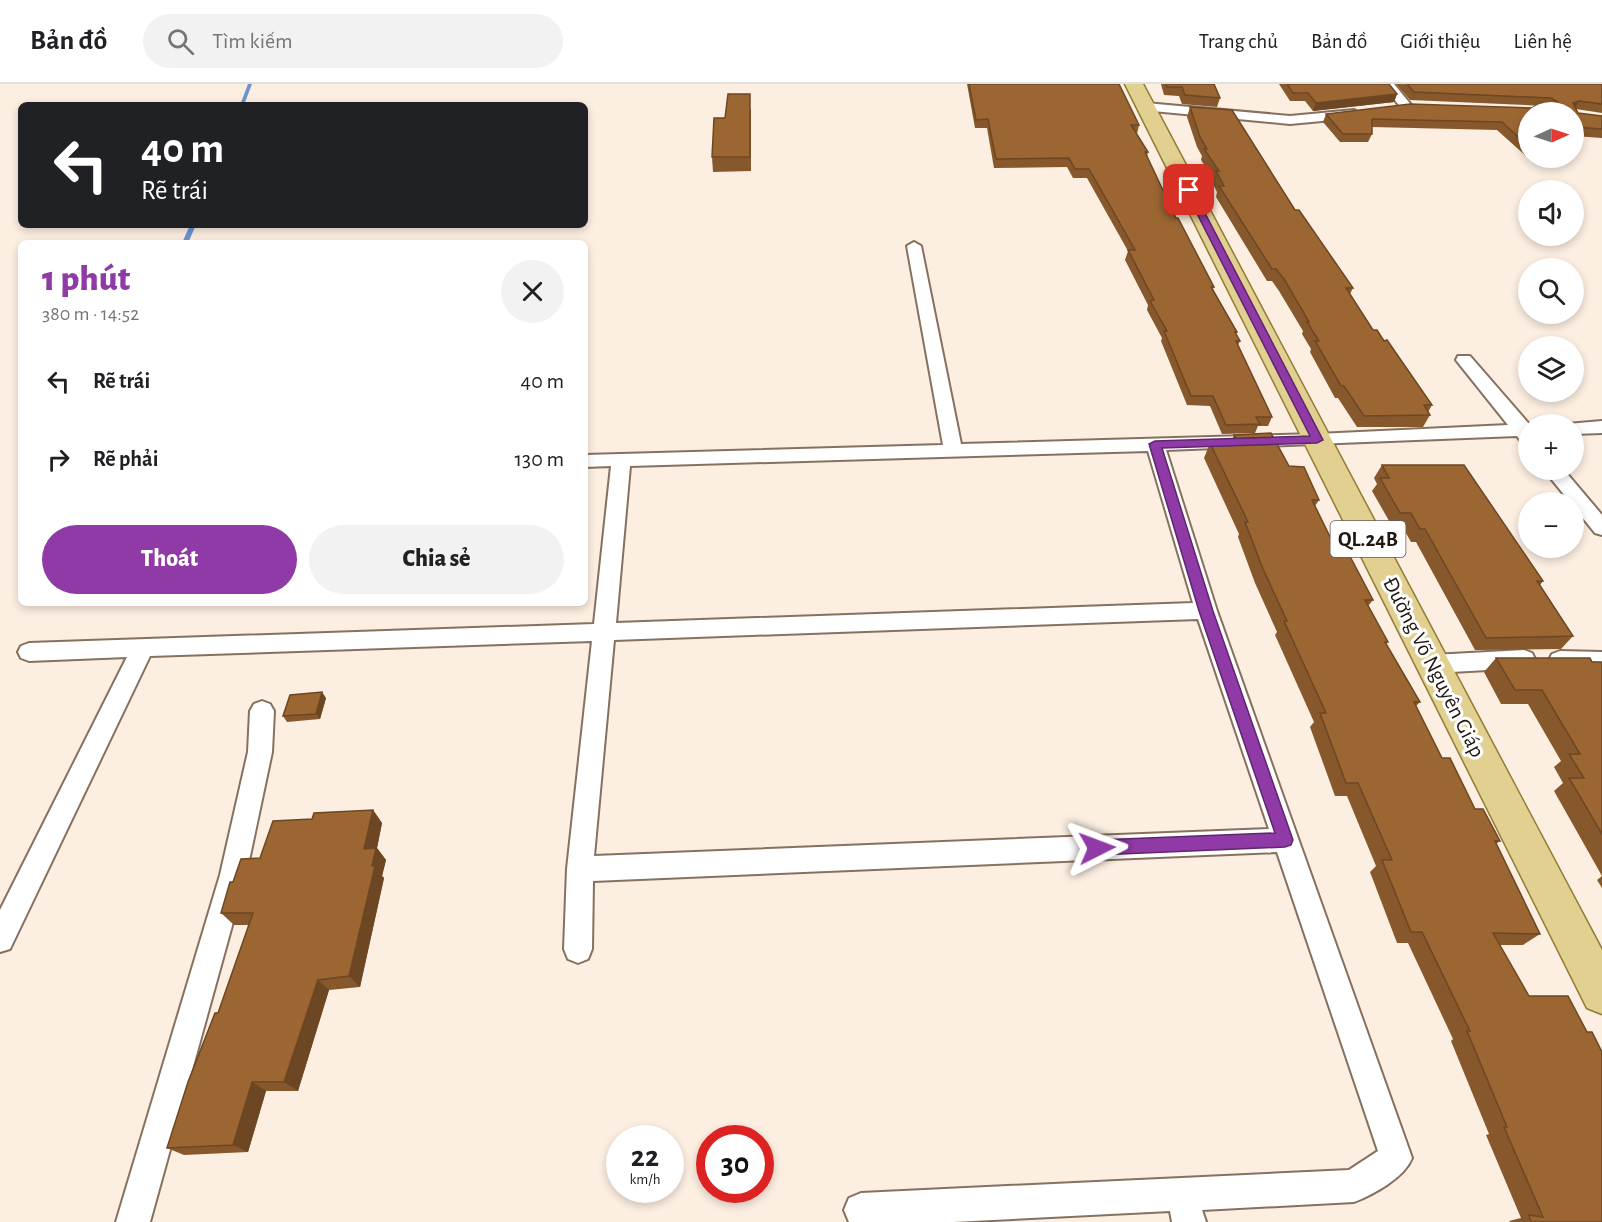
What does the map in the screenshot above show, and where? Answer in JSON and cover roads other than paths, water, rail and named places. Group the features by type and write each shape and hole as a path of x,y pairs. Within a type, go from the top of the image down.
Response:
{"main road":[{"name":"Đường Võ Nguyên Giáp","path":"1140,95 1602,993"}],"street":[{"path":"1388,84 1411,106 1389,108"},
{"path":"1140,95 1290,120 1370,111"},
{"path":"914,246 953,450"},
{"path":"1464,360 1518,424"},
{"path":"1584,428 1602,427"},
{"path":"588,461 1518,433"},
{"path":"861,1210 1185,1209 1354,1186 1396,1158 1206,611 1155,444"},
{"path":"578,949 580,869 621,460"},
{"path":"1562,480 1602,528"},
{"path":"29,652 1206,611"},
{"path":"0,939 143,648"},
{"path":"1433,664 1518,659 1602,661"},
{"path":"133,1222 233,875 260,752 262,711"},
{"path":"580,869 1285,840"}],"waterway":[{"path":"243,102 250,84"},
{"path":"186,240 192,228"}]}
